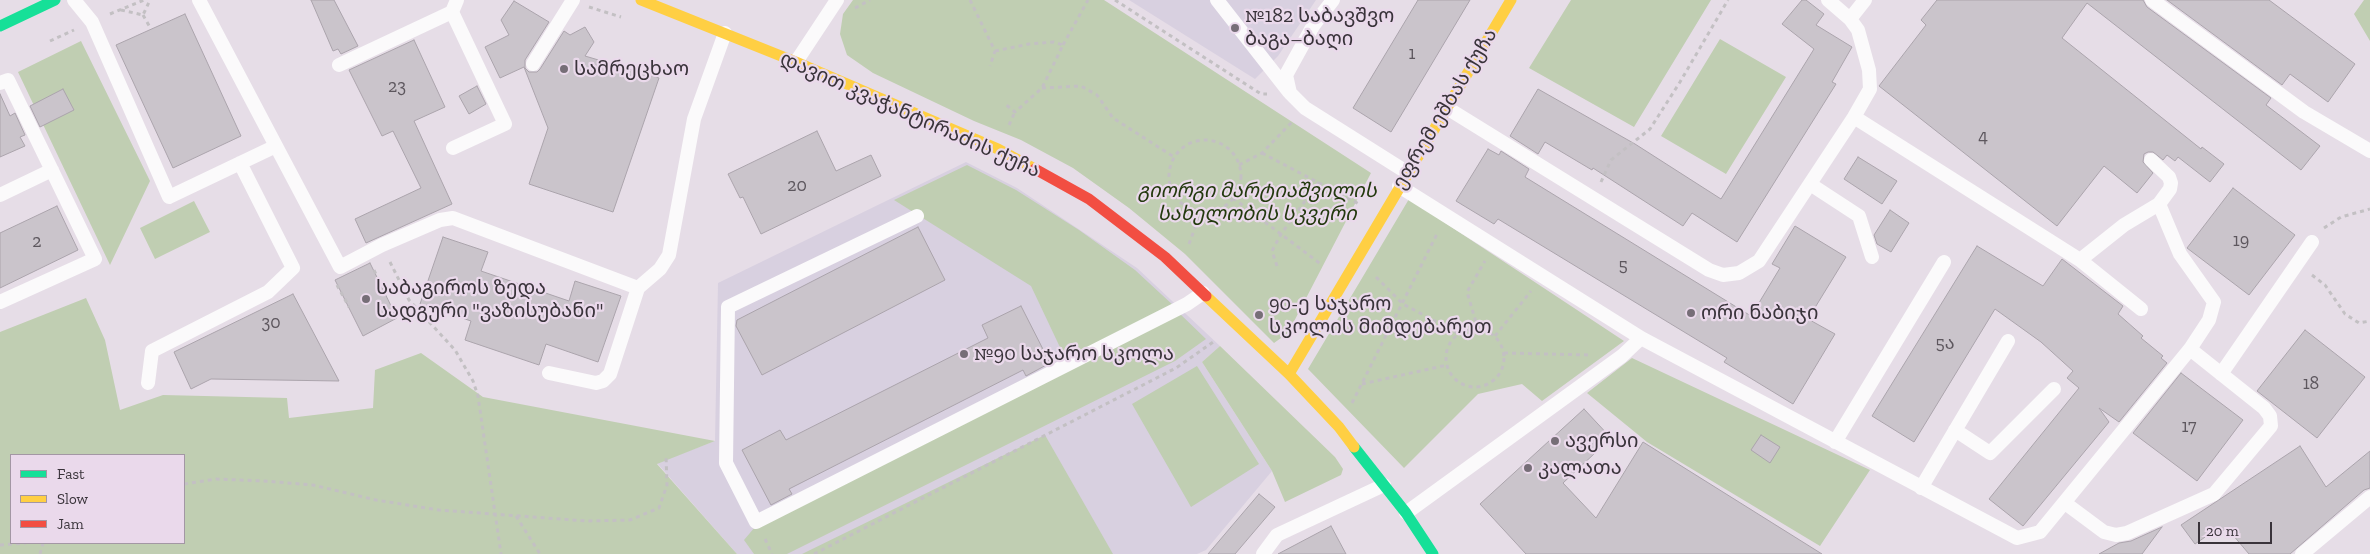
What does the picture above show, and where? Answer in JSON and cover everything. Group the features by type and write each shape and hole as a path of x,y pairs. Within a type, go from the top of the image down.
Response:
{"street":[{"path":"0,26 55,0"},
{"name":"დავით კვაჭანტირაძის ქუჩა","path":"641,0 658,3 1004,152 1088,199 1165,257 1289,374 1339,427 1406,513 1433,554"},
{"name":"ეფრემ ეშბას ქუჩა","path":"1289,374 1380,216 1408,173 1511,0"},
{"name":"დავით კვაჭანტირაძის ქუჩა","path":"1388,490 1413,546"}],"lane":[{"path":"74,0 92,22 169,197 276,146"},
{"path":"199,0 340,267 382,245 440,220 453,218 638,288"},
{"path":"533,64 572,0"},
{"path":"796,62 837,0"},
{"path":"1217,0 1290,93 1306,108 1408,173"},
{"path":"1290,93 1286,75 1313,26 1333,0"},
{"path":"1446,108 1709,270 1723,275 1738,273 1759,261 1854,117 1870,89 1869,70 1858,30 1850,19 1828,0"},
{"path":"1850,19 1865,0"},
{"path":"2152,0 2312,118 2370,151"},
{"path":"339,65 454,6 505,124 453,148"},
{"path":"549,373 596,383 603,381 610,374 638,288 660,269 669,255 694,119 725,33"},
{"path":"0,83 8,80 95,258 0,302"},
{"path":"1854,117 2080,260 2141,309"},
{"path":"2080,260 2124,224 2159,204 2170,189 2169,177 2151,160"},
{"path":"148,383 152,351 268,292 293,268 240,163"},
{"path":"0,195 52,170"},
{"path":"1810,184 1859,216 1872,257"},
{"path":"1398,186 1642,338 2017,538 2040,532 2190,349 2209,320 2214,302 2180,254 2159,204"},
{"path":"917,216 728,307 726,463 756,522 1187,304 1203,293"},
{"path":"2221,374 2312,242"},
{"path":"1835,442 1944,262"},
{"path":"1406,513 1622,356 1642,338"},
{"path":"1921,488 2008,341"},
{"path":"2065,503 2104,532 2116,535 2127,532 2214,494 2271,426 2270,416 2264,408 2190,349"},
{"path":"1955,430 1990,453 2054,388"},
{"path":"1263,554 1277,536 1388,490"},
{"path":"2302,554 2370,497"}],"path":[{"path":"143,15 150,0"},
{"path":"970,0 994,51 990,66"},
{"path":"1005,104 1015,112 1042,88 1088,0"},
{"path":"1115,0 1261,94 1290,93"},
{"path":"1594,198 1610,160 1650,129 1728,0"},
{"path":"121,10 143,15 151,29"},
{"path":"994,51 1029,44 1054,42 1063,45"},
{"path":"1042,88 1081,86 1097,95 1113,118 1174,157"},
{"path":"1239,166 1262,153 1306,108"},
{"path":"1210,140 1226,146 1234,155 1239,166 1240,182 1233,198 1224,206 1213,210 1201,211 1189,208 1179,201 1172,191 1169,180 1170,168 1174,157 1182,148 1192,142 1210,140"},
{"path":"1262,153 1380,216"},
{"path":"1277,266 1272,251 1281,234 1319,182"},
{"path":"1233,198 1344,281"},
{"path":"2312,242 2322,230 2340,217 2370,209"},
{"path":"1179,271 1201,211"},
{"path":"1339,427 1446,216"},
{"path":"382,245 409,300 455,350 473,381 478,396 501,554"},
{"path":"1478,329 1467,292 1494,246"},
{"path":"1356,259 1403,304 1459,334"},
{"path":"2297,265 2325,285 2345,314 2359,323 2370,321"},
{"path":"1495,336 1542,277"},
{"path":"334,278 349,307"},
{"path":"814,554 1176,368 1237,325"},
{"path":"1478,329 1495,336 1504,353 1501,371 1496,378 1480,386 1471,386 1457,380 1447,365 1448,349 1459,334 1478,329"},
{"path":"1504,353 1622,356"},
{"path":"1362,384 1447,365"},
{"path":"185,484 216,479 303,484 439,510 587,522 630,520 659,508 667,485 666,456"},
{"path":"516,516 540,554"},
{"path":"0,546 17,544"}],"shaded area":[{"name":"№182 საბავშვო ბაგა–ბაღი","path":"1129,0 1316,0 1278,56 1255,79"},
{"name":"№90 საჯარო სკოლა","path":"966,162 1017,188 1137,268 1220,346 1202,362 1272,471 1206,550 1197,554 737,554 657,463 715,441 718,283"}],"green space":[{"name":"გიორგი მარტიაშვილის სახელობის სკვერი","path":"853,0 1104,0 1371,173 1288,333 1274,343 1185,254 1129,208 1073,168 1021,140 974,121 873,73 847,55 840,34 843,14"},
{"path":"1571,0 1711,0 1634,127 1529,68"},
{"path":"2364,0 2370,0 2370,41 2354,14"},
{"path":"1720,39 1786,77 1726,174 1661,136"},
{"path":"81,41 150,181 110,265 18,72"},
{"path":"967,165 1016,190 1079,230 1135,270 1174,306 1066,360 1031,286 894,200"},
{"name":"გიორგი მარტიაშვილის სახელობის სკვერი","path":"1409,199 1624,341 1542,401 1522,384 1478,394 1404,468 1308,369"},
{"path":"194,201 210,232 155,259 140,228"},
{"path":"86,298 105,340 120,410 163,395 287,398 289,418 373,408 375,370 421,353 483,397 715,441 657,464 737,554 0,554 0,332"},
{"path":"1178,312 1206,339 1175,361 787,554 754,554 744,540 755,527"},
{"path":"1220,346 1335,457 1343,469 1341,475 1285,502 1272,471 1202,362"},
{"path":"1632,358 1870,470 1820,546 1647,442 1587,393"},
{"path":"1197,366 1259,464 1191,507 1132,404"},
{"path":"1045,435 1113,554 802,554"}],"building":[{"path":"311,0 334,0 358,46 341,54 338,49 333,51"},
{"path":"1418,0 1470,0 1391,132 1353,108"},
{"path":"1802,0 1806,0 1824,14 1816,25 1852,47 1832,82 1836,84 1737,242 1692,213 1683,226 1593,168 1592,170 1545,142 1538,154 1510,136 1538,89 1635,144 1721,199 1814,49 1782,24"},
{"path":"1937,0 2143,0 2147,7 2271,98 2266,105 2320,146 2301,170 2087,3 2062,38 2201,149 2202,147 2224,164 2210,182 2178,157 2175,161 2167,155 2163,160 2153,152 2148,152 2144,154 2143,162 2153,173 2137,193 2104,166 2057,226 1879,86 1926,25 1921,20"},
{"path":"2167,0 2269,0 2355,64 2328,102 2290,74 2282,85"},
{"path":"514,1 549,22 525,60 525,68 529,72 537,72 540,69 564,31 570,35 585,27 594,42 585,56 659,78 613,212 529,184 548,128 524,67 500,78 485,47 509,35 501,20"},
{"path":"185,14 241,136 173,168 116,45"},
{"path":"414,40 445,107 414,121 452,204 366,243 355,219 421,188 393,131 382,136 349,70"},
{"path":"477,86 486,104 469,114 459,96"},
{"path":"63,89 74,110 40,127 30,106"},
{"path":"0,94 10,116 15,113 25,135 20,137 25,146 0,157"},
{"path":"817,131 836,171 871,155 881,176 761,234 743,197 740,198 728,174"},
{"path":"1488,149 1499,155 1501,151 1529,169 1525,177 1751,316 1780,268 1772,264 1795,226 1846,257 1808,319 1835,334 1793,404 1724,362 1727,358 1498,219 1494,224 1456,201"},
{"path":"1858,157 1897,181 1882,204 1844,179"},
{"path":"2233,188 2295,235 2249,295 2187,248"},
{"path":"57,206 78,250 0,288 0,233"},
{"path":"1890,210 1909,223 1891,252 1877,244 1874,235"},
{"path":"918,227 945,280 762,375 736,326 737,320"},
{"path":"443,237 488,252 481,271 569,301 575,281 621,296 598,362 546,344 539,365 465,340 471,321 420,304"},
{"path":"1977,246 2043,286 2062,259 2123,306 2118,314 2143,336 2141,338 2163,356 2161,358 2167,363 2119,422 2099,408 2109,422 2023,526 1989,499 2079,388 2067,378 2073,371 2041,342 1995,309 1914,442 1872,416"},
{"name":"საბაგიროს ზედა სადგური \"ვაზისუბანი\"","path":"370,263 397,318 363,336 335,280"},
{"path":"293,294 339,381 211,379 191,389 174,352"},
{"path":"1021,306 1050,363 1026,376 1023,370 789,489 792,494 771,505 742,450 780,430 786,440 988,338 982,325"},
{"path":"2305,330 2365,377 2317,438 2257,391"},
{"path":"2181,373 2243,420 2197,481 2133,433"},
{"path":"1584,409 1611,438 1563,483 1596,518 1643,442 1822,554 1526,554 1480,504"},
{"path":"1761,435 1780,447 1770,463 1751,450"},
{"path":"2300,446 2326,487 2370,451 2370,488 2364,490 2290,554 2249,554 2227,528 2216,535 2214,531 2195,544 2181,525"},
{"path":"1259,494 1275,507 1235,554 1208,554"},
{"path":"1331,526 1346,554 1278,554"},
{"path":"2162,527 2142,554 2099,554 2119,543 2131,541"}],"traffic: fast":[{"path":"0,26 55,0"},
{"path":"1354,447 1406,513 1433,554"}],"traffic: slow":[{"path":"641,0 796,62 998,149 1035,169"},
{"path":"1289,374 1511,0"},
{"path":"1206,296 1289,374 1339,427 1354,447"}],"traffic: jam":[{"path":"1035,169 1089,199 1165,257 1206,296"}],"place":[{"name":"№182 საბავშვო ბაგა–ბაღი","path":"1235,28"},
{"name":"სამრეცხაო","path":"564,69"},
{"name":"საბაგიროს ზედა სადგური \"ვაზისუბანი\"","path":"366,299"},
{"name":"ორი ნაბიჯი","path":"1691,313"},
{"name":"90-ე საჯარო სკოლის მიმდებარეთ","path":"1259,315"},
{"name":"№90 საჯარო სკოლა","path":"964,354"},
{"name":"ავერსი","path":"1555,441"},
{"name":"კალათა","path":"1528,468"}]}
